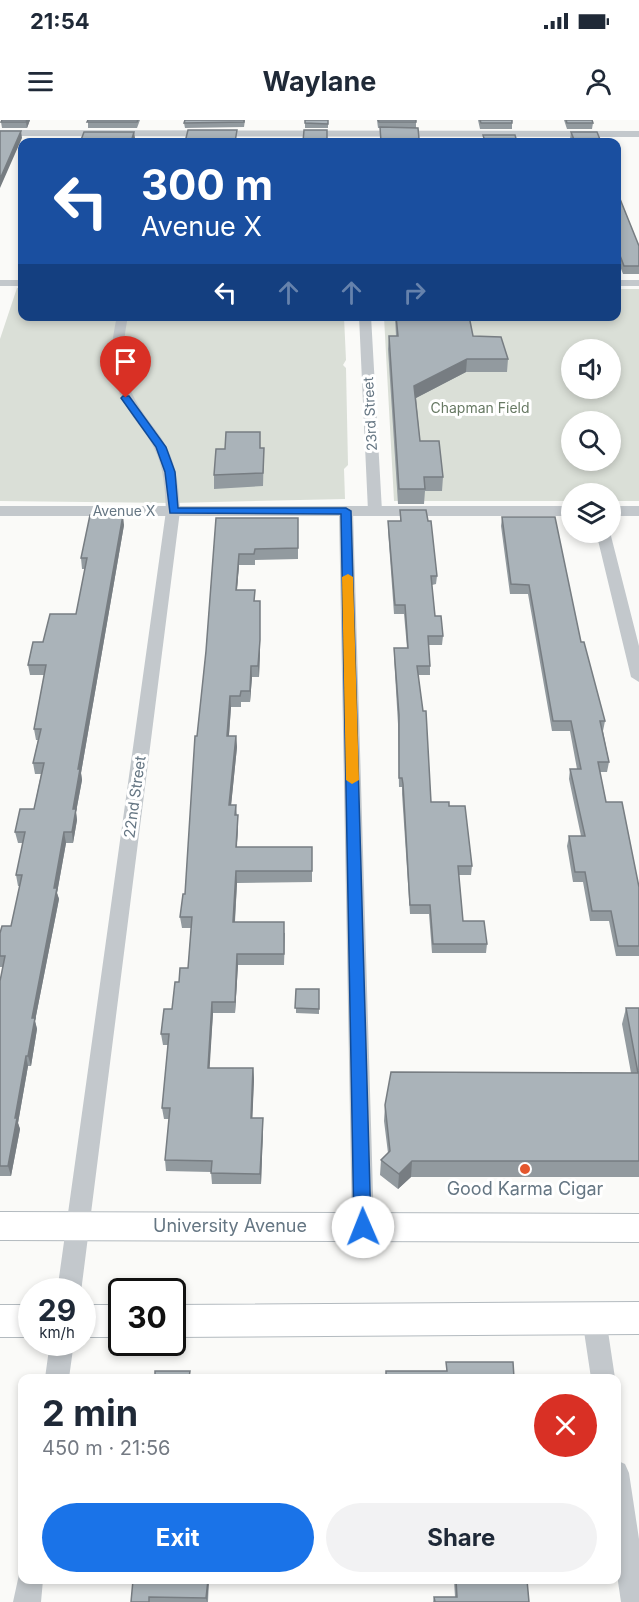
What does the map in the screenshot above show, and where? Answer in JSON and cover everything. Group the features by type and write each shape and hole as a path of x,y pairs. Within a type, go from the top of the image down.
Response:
{"main road":[{"name":"University Avenue","path":"0,1226 639,1228"},
{"path":"186,1321 639,1318"},
{"path":"0,1321 18,1321"}],"street":[{"path":"164,138 168,120"},
{"path":"354,120 355,138"},
{"path":"0,133 164,138 639,134"},
{"path":"0,283 18,283"},
{"path":"621,283 639,283"},
{"name":"22nd Street","path":"71,1278 173,511 170,472 161,447 126,398 118,376 115,358 122,321"},
{"name":"23rd Street","path":"364,321 375,511"},
{"name":"Avenue X","path":"0,511 561,511"},
{"path":"346,511 363,1227"},
{"path":"621,511 639,511"},
{"path":"606,543 639,677"},
{"path":"594,1318 602,1374"},
{"path":"58,1374 60,1356"},
{"path":"621,1507 635,1602"},
{"path":"27,1602 29,1584"}],"green space":[{"path":"17,288 18,321 344,321 346,360 343,365 346,368 348,465 344,469 345,499 173,503 0,501 0,339"},
{"name":"Chapman Field","path":"621,289 639,289 639,501 621,501 621,483 561,483 561,501 394,501 384,321 621,321"}],"building":[{"path":"2,120 27,120 26,122 1,122"},
{"path":"88,120 138,120 137,122 87,122"},
{"path":"185,120 244,120 244,122 184,123"},
{"path":"305,120 328,120 328,124 305,123"},
{"path":"378,120 416,120 416,122 379,122"},
{"path":"480,120 512,120 512,123 481,123"},
{"path":"566,120 592,120 593,123 567,123"},
{"path":"380,127 418,128 419,138 381,138"},
{"path":"188,130 237,130 236,138 186,138"},
{"path":"304,130 327,130 327,138 303,138"},
{"path":"0,131 21,131 0,179"},
{"path":"84,132 134,132 132,138 82,138"},
{"path":"571,132 597,132 599,138 573,138"},
{"path":"483,135 515,135 516,138 484,138"},
{"path":"621,201 639,246 639,266 624,266 621,258"},
{"path":"396,321 470,321 473,336 501,337 508,359 467,359 414,386 420,441 439,441 443,477 424,477 425,489 399,489 389,336 398,336"},
{"path":"226,432 260,432 260,448 264,448 263,473 214,475 216,449 225,449"},
{"path":"400,510 426,510 428,521 431,521 437,576 431,576 435,616 441,616 443,636 428,636 430,666 417,666 423,711 426,711 431,802 449,802 449,806 465,806 472,866 458,866 463,921 484,921 487,944 433,944 430,905 410,905 403,784 402,778 399,778 399,715 394,648 408,648 405,605 395,605 388,521 401,521"},
{"path":"90,515 123,515 78,769 80,769 73,809 76,809 72,832 64,832 54,888 57,888 32,1018 35,1018 28,1056 26,1056 8,1166 0,1166 0,981 5,956 0,956 0,933 2,926 11,926 22,875 16,875 25,832 15,832 20,809 34,809 44,763 33,763 41,729 34,729 46,665 28,665 33,642 43,642 50,614 76,614 87,558 81,558"},
{"path":"502,517 555,517 581,642 584,642 605,721 600,721 609,762 598,762 606,802 622,802 639,887 639,946 618,946 611,911 592,911 585,872 575,872 569,836 585,836 570,769 581,769 571,721 553,721 529,585 511,584"},
{"path":"216,518 298,518 298,548 255,549 254,554 239,554 236,590 255,590 254,601 260,601 260,640 258,666 251,666 250,691 241,691 240,696 230,696 227,736 236,736 229,805 236,805 235,815 238,815 236,847 312,847 312,871 236,871 233,922 284,922 284,954 237,954 235,1002 212,1002 208,1068 253,1068 251,1118 263,1118 260,1174 211,1173 212,1161 165,1160 170,1108 162,1108 169,1034 161,1034 164,1009 172,1009 175,982 179,982 180,968 188,968 192,917 180,917 183,894 185,894 195,736 197,736 206,651"},
{"path":"296,989 319,989 319,1009 295,1008"},
{"path":"626,1008 639,1008 639,1161 412,1161 399,1174 381,1160 390,1151 385,1105 391,1072 638,1073"},
{"path":"446,1362 513,1362 514,1374 386,1374 386,1371 447,1371"},
{"path":"155,1371 190,1371 190,1374 155,1374"},
{"path":"133,1584 208,1584 206,1598 149,1597 149,1602 131,1602"},
{"path":"456,1584 527,1584 529,1602 435,1602 434,1597 457,1597"}],"slow traffic":[{"path":"348,577 352,780"}],"place":[{"name":"Good Karma Cigar","path":"525,1169"}],"route":[{"path":"126,398 161,447 170,472 173,511 346,511 363,1227"}]}
